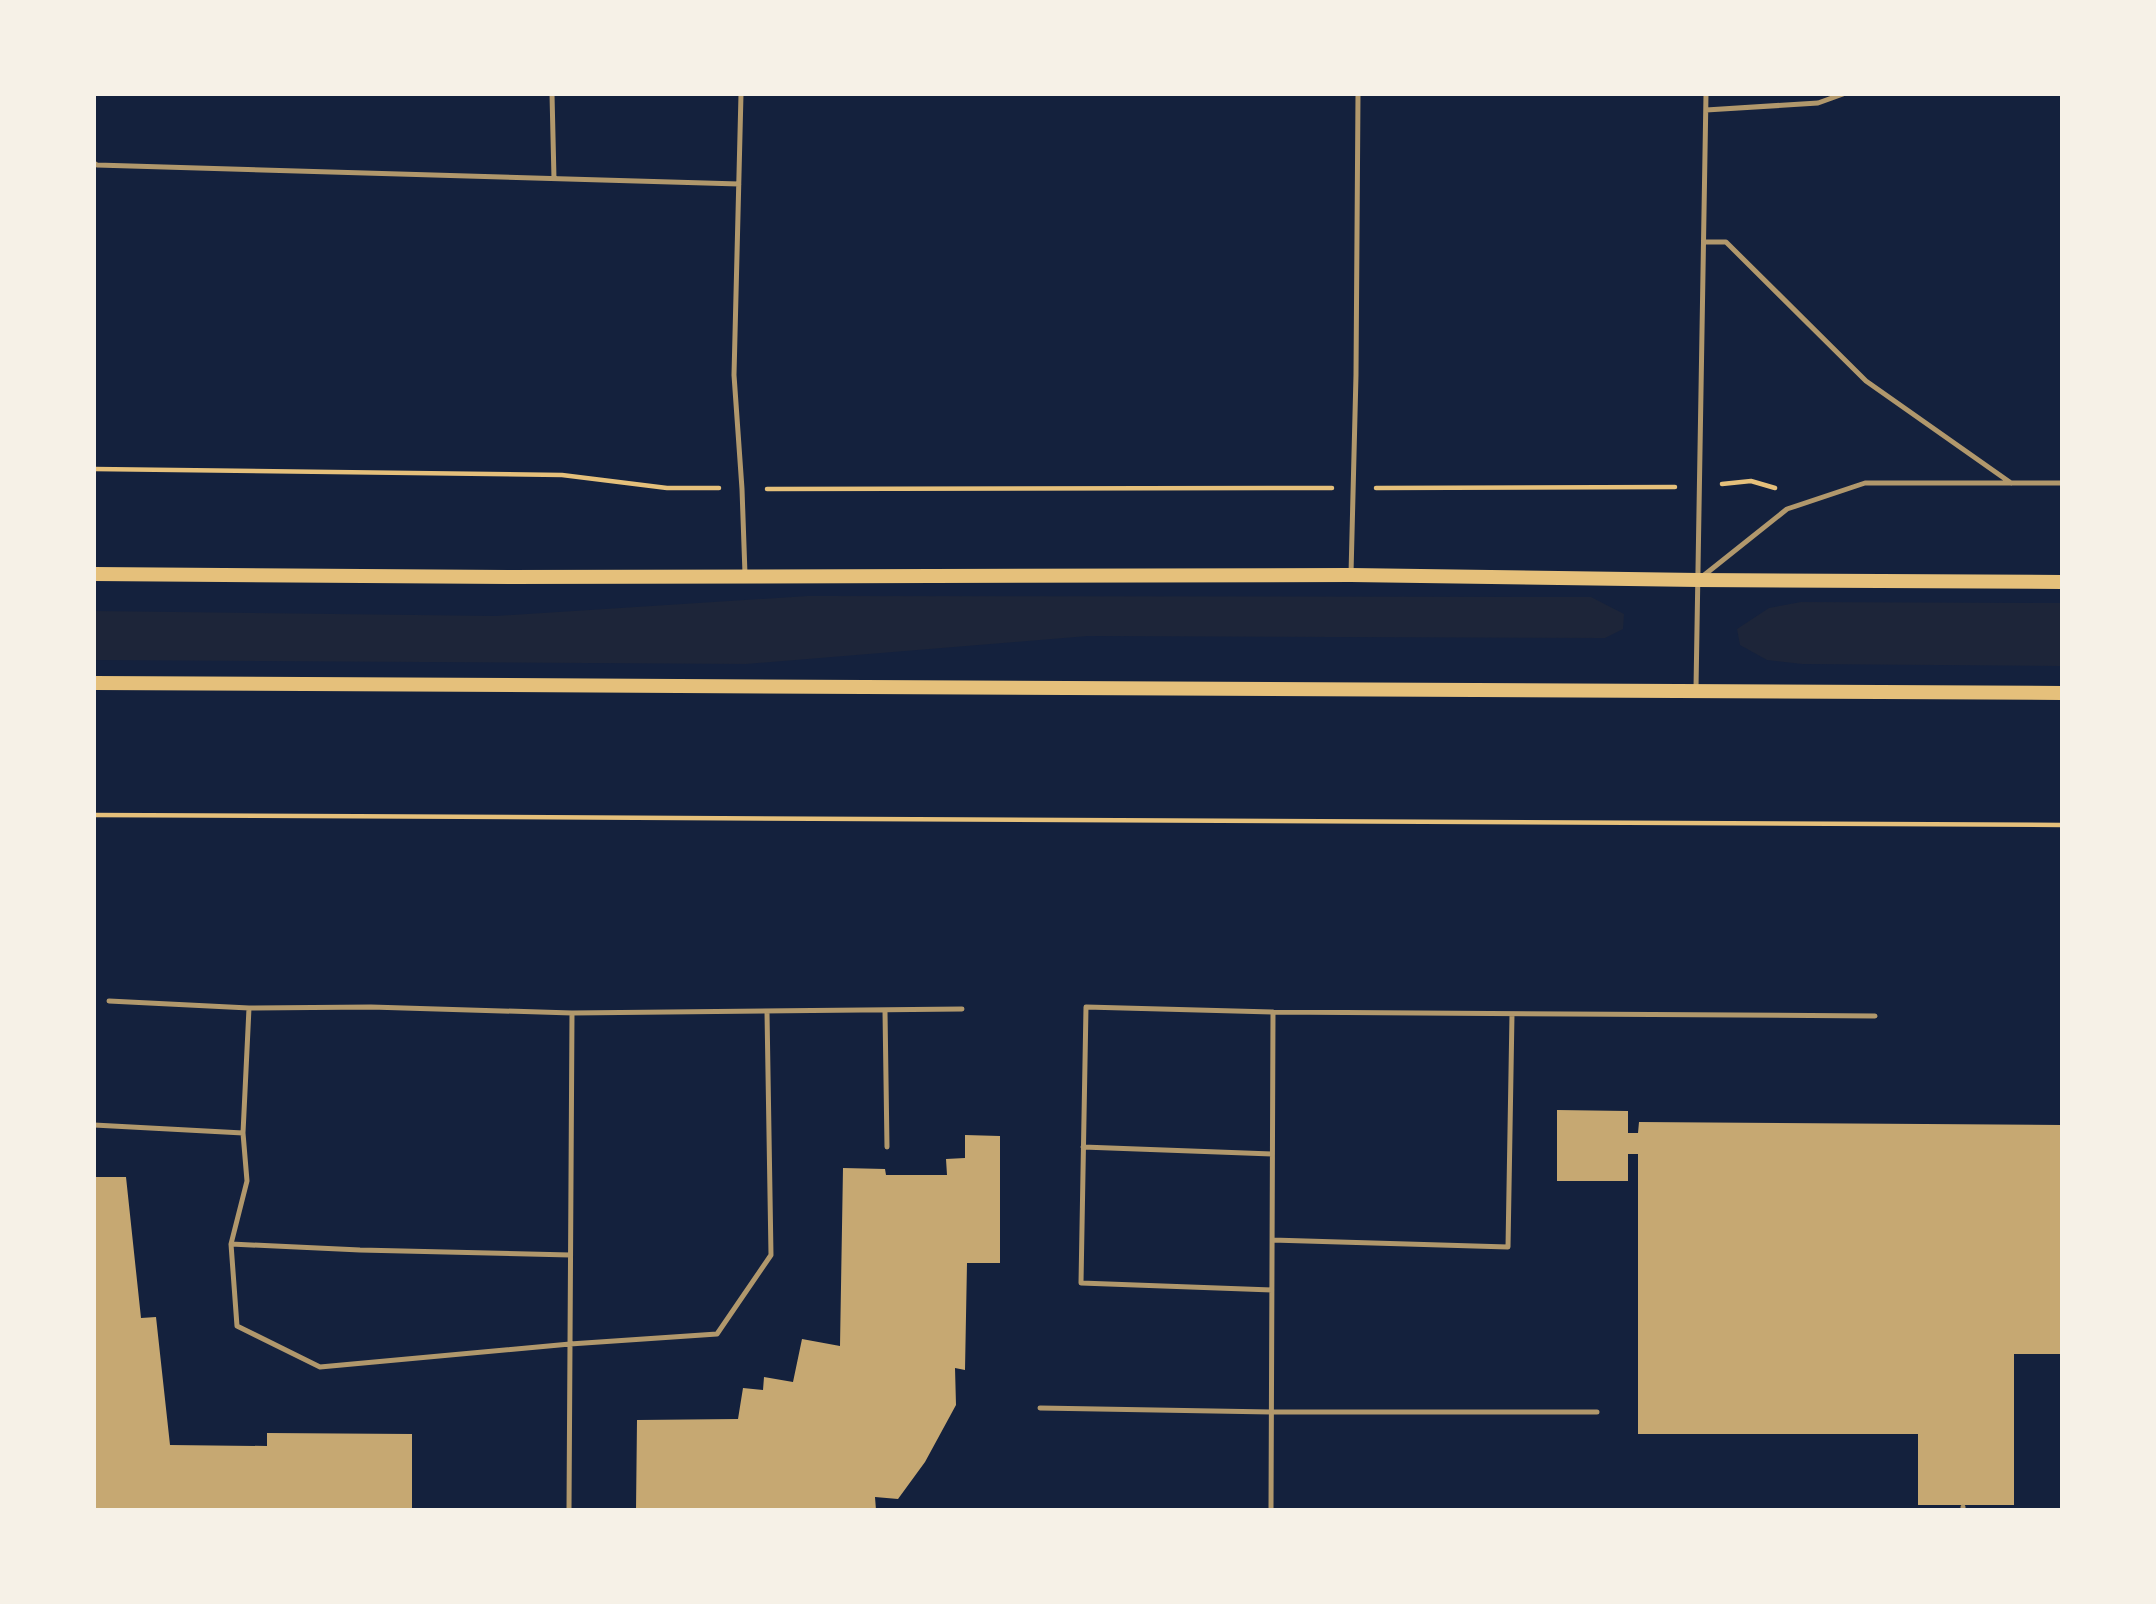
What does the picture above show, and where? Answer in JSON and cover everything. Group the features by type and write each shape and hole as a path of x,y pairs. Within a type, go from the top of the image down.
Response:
{"main road":[{"path":"94,574 745,577 1350,575 2062,582"},
{"path":"94,683 2062,693"}],"lane":[{"path":"552,94 554,179"},
{"path":"741,94 734,375 745,577"},
{"path":"1350,575 1358,94"},
{"path":"1696,691 1706,94"},
{"path":"1706,110 1818,103 1843,94"},
{"path":"94,163 738,184"},
{"path":"1704,242 1726,243 1866,381 2011,483"},
{"path":"1698,580 1787,509 1865,483 2062,483"},
{"path":"108,1001 248,1008 371,1007 572,1013 962,1009"},
{"path":"1272,1290 1082,1283 1086,1007 1273,1012 1875,1016"},
{"path":"248,1008 243,1133 247,1181 231,1244 237,1325 320,1367 570,1344 717,1334 771,1255 766,1012"},
{"path":"885,1011 887,1147"},
{"path":"1271,1510 1273,1012"},
{"path":"569,1510 572,1013"},
{"path":"1272,1240 1508,1247 1512,1014"},
{"path":"94,1125 243,1133"},
{"path":"1083,1147 1272,1154"},
{"path":"231,1244 570,1255"},
{"path":"1040,1408 1271,1412 1597,1412"}],"path":[{"path":"94,469 562,475 667,488 742,489 1700,487"},
{"path":"94,816 2062,825"}],"shaded area":[{"path":"808,596 1591,597 1624,614 1623,629 1605,638 1088,636 746,664 95,660 95,611 496,616"},
{"path":"1801,602 2061,603 2061,666 1802,664 1767,660 1740,645 1737,629 1769,608"}],"building":[{"path":"1557,1110 1628,1111 1628,1133 1638,1133 1639,1122 2062,1125 2062,1354 2014,1354 2014,1505 1918,1505 1918,1434 1638,1434 1638,1154 1628,1154 1628,1181 1557,1181"},
{"path":"965,1135 1000,1136 1000,1263 967,1263 965,1370 955,1368 956,1405 925,1462 898,1499 875,1497 876,1510 636,1510 637,1420 738,1419 743,1388 763,1390 764,1377 793,1382 802,1339 840,1346 843,1168 885,1169 886,1175 947,1175 946,1159 965,1158"},
{"path":"94,1177 126,1177 141,1318 156,1317 170,1445 267,1446 267,1433 412,1434 412,1510 94,1510"}]}
